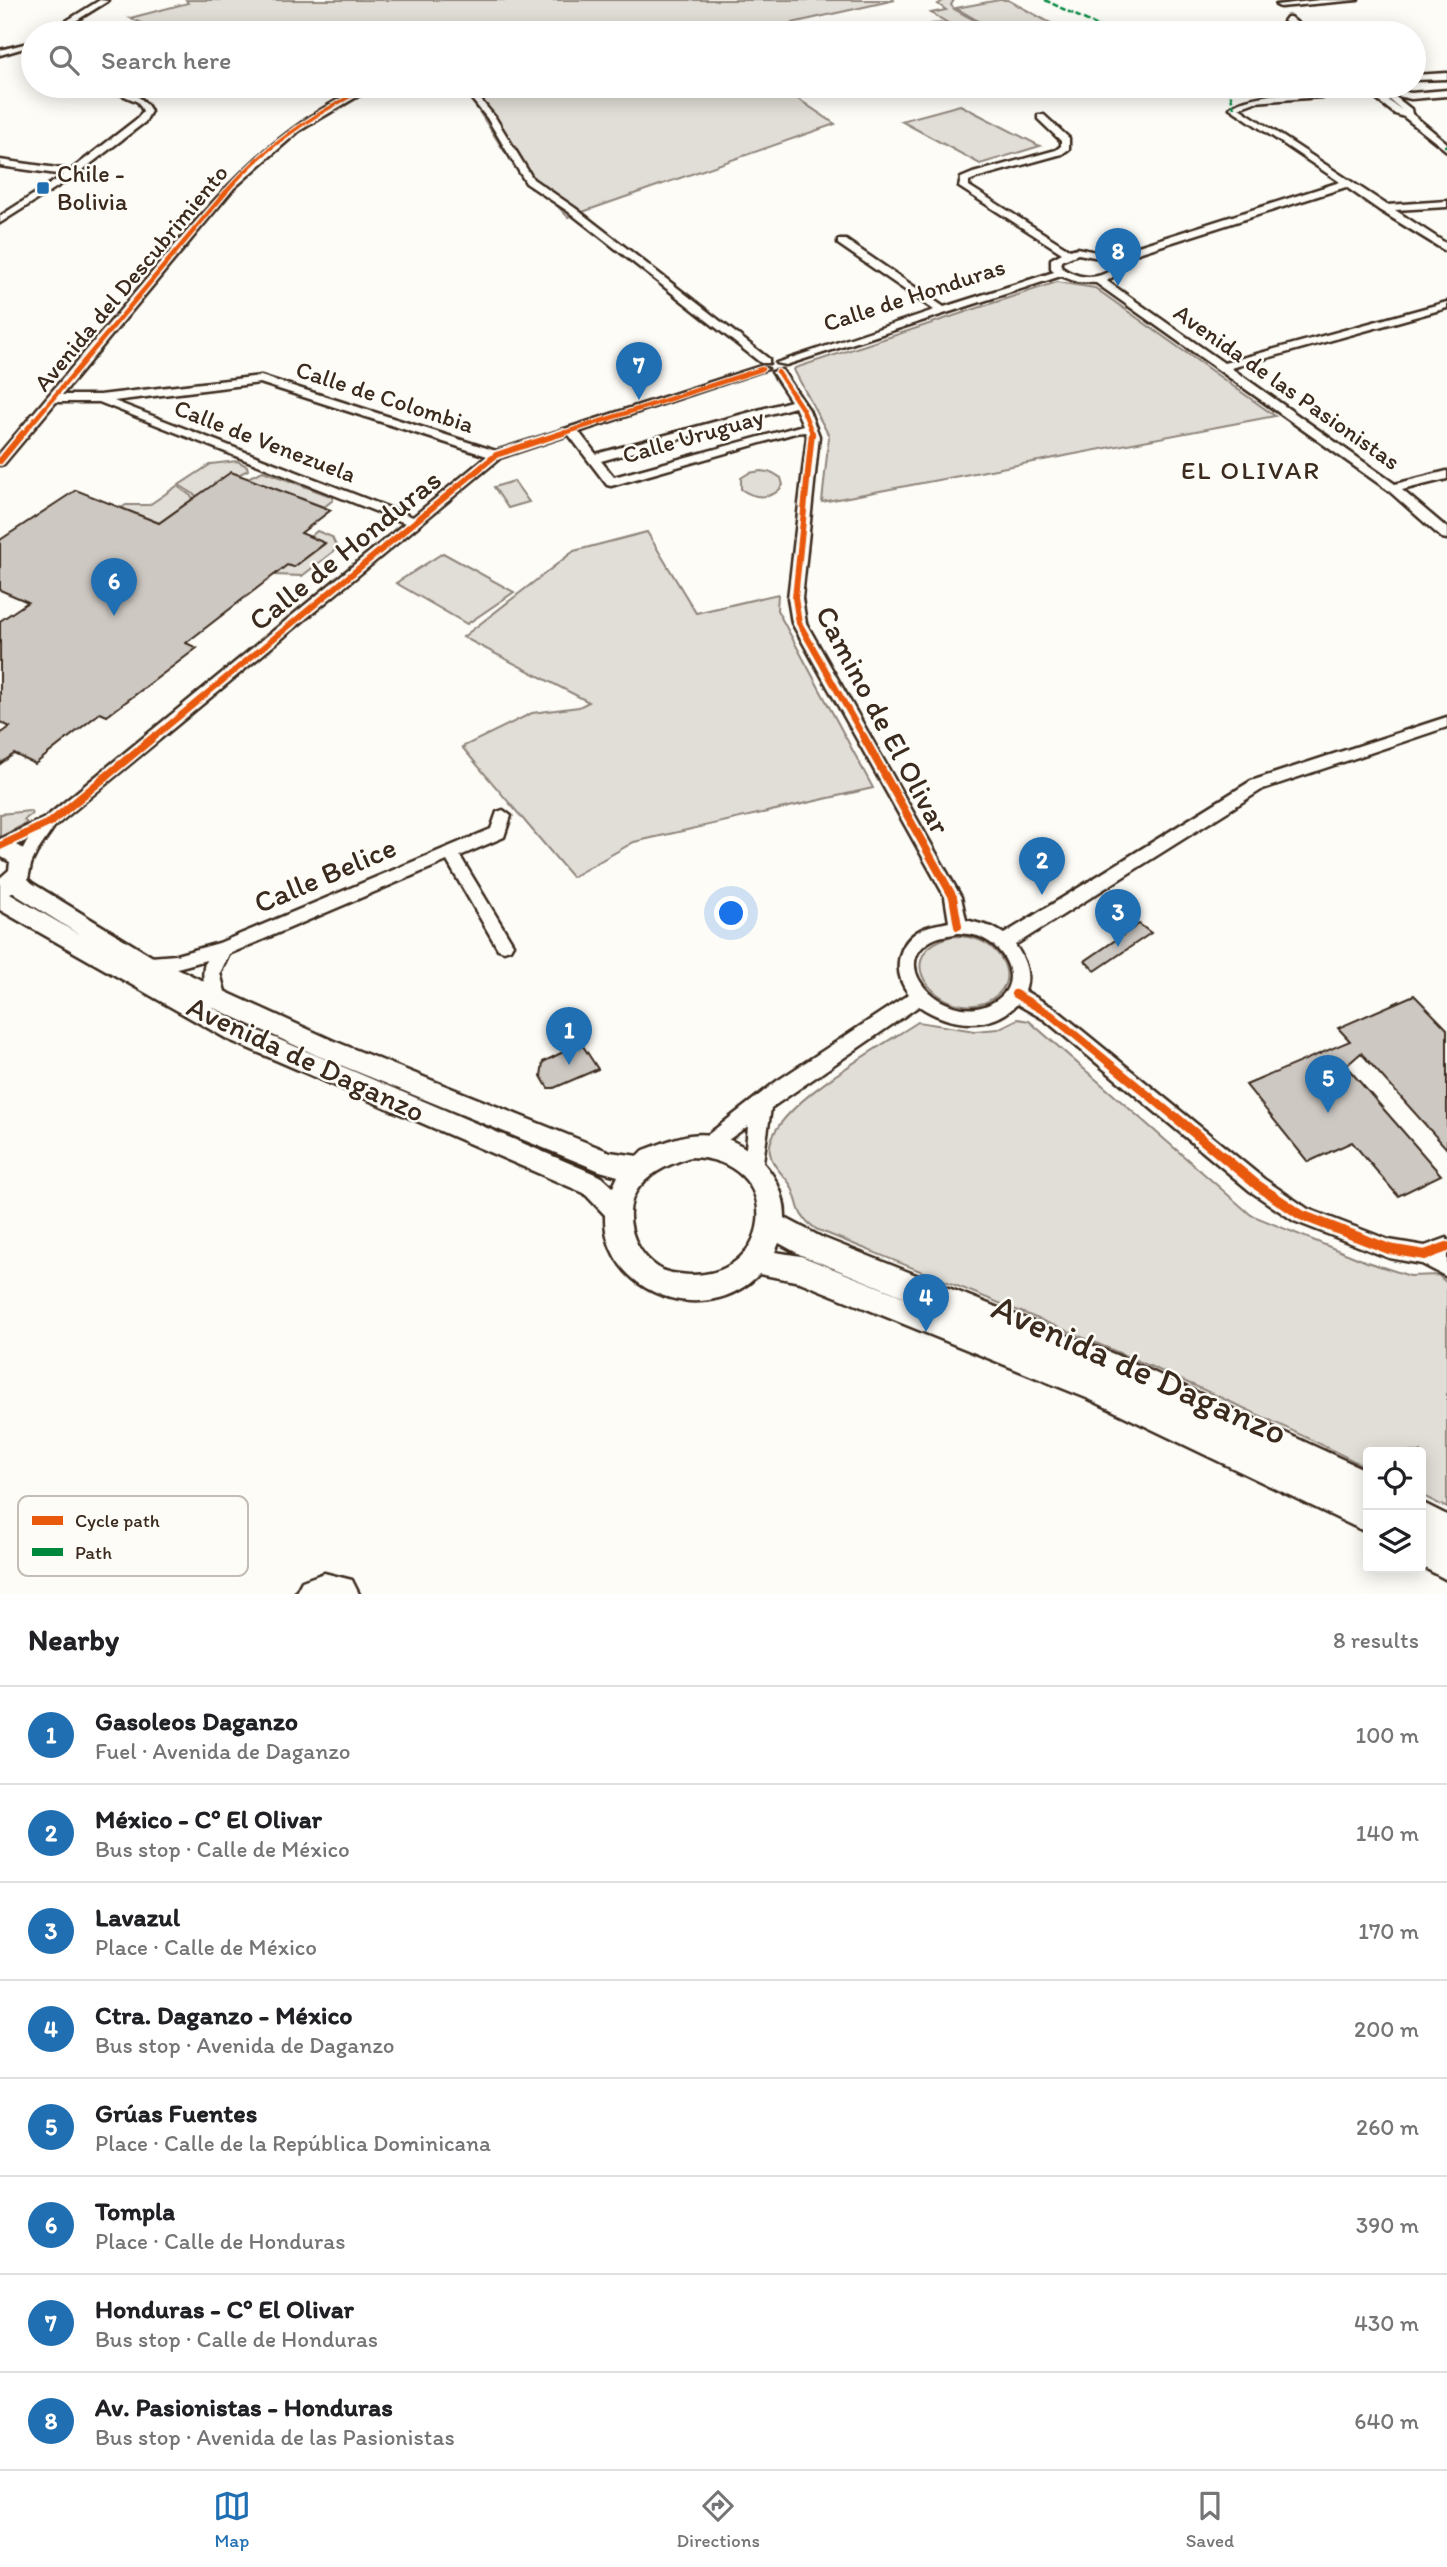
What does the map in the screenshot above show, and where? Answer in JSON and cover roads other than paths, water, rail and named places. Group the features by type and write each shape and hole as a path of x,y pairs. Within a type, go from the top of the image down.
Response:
{"main road":[{"path":"0,847 18,855 9,884"},
{"name":"Avenida de Daganzo","path":"9,884 24,889 143,963 325,1048 608,1163 638,1167"},
{"name":"Avenida de Daganzo","path":"9,884 42,925 238,1033 593,1185 616,1208"},
{"path":"708,1146 741,1158 754,1169 766,1186 772,1205 773,1225 767,1244 757,1261 735,1279 707,1288 677,1288 650,1278 629,1259 617,1235 616,1208 624,1186 638,1167 671,1149 708,1146"},
{"name":"Avenida de Daganzo","path":"773,1225 811,1246 1105,1365 1363,1486"},
{"name":"Avenida de Daganzo","path":"757,1261 801,1269 1099,1389 1363,1516"},
{"path":"1426,1520 1447,1532"},
{"path":"1426,1551 1447,1564"}],"street":[{"path":"1280,5 1354,0"},
{"path":"71,21 104,1"},
{"path":"0,52 21,49"},
{"path":"1426,77 1447,76"},
{"path":"1426,95 1447,93"},
{"path":"0,220 73,173 142,120 147,111 141,100 136,98"},
{"name":"Avenida del Descubrimiento","path":"0,461 231,186 259,157 323,108 345,98"},
{"path":"475,98 491,117 529,180 572,210 763,365 780,367"},
{"path":"1263,98 1238,104 1234,108 1345,184 1447,249"},
{"path":"1379,98 1407,115 1447,148"},
{"path":"1396,98 1408,111 1407,115"},
{"path":"1041,117 1066,140 1066,147 1059,152 976,175 964,180 964,187 1068,253"},
{"path":"0,163 73,173"},
{"path":"1109,259 1345,184"},
{"path":"1382,208 1447,204"},
{"path":"842,242 942,311"},
{"path":"1086,252 1109,259 1114,263 1115,271 1100,280 1079,279 1061,273 1054,264 1056,259 1068,253 1086,252"},
{"name":"Calle de Honduras","path":"780,367 1061,273"},
{"name":"Avenida de las Pasionistas","path":"1100,280 1393,488 1447,534"},
{"path":"1222,367 1447,305"},
{"name":"Calle de Honduras","path":"9,884 30,849 51,822 496,455 763,365"},
{"name":"Camino de El Olivar","path":"780,367 813,436 795,598 799,622 953,897 958,926"},
{"name":"Calle de Colombia","path":"100,399 261,379 496,455"},
{"path":"55,398 100,399"},
{"name":"Calle de Venezuela","path":"100,399 414,522"},
{"path":"593,459 799,403"},
{"name":"Calle Uruguay","path":"571,430 611,482 794,429 810,428"},
{"path":"1393,488 1447,475"},
{"path":"1004,943 1257,785 1447,722"},
{"name":"Calle Belice","path":"143,963 176,962 223,949 498,833 503,816"},
{"name":"Calle de Honduras","path":"0,847 51,822"},
{"path":"450,853 504,944"},
{"path":"958,926 978,929 1004,943 1014,954 1019,967 1020,982 1006,1005 990,1013 972,1017 952,1015 934,1009 919,997 910,985 905,970 907,954 923,934 939,928 958,926"},
{"path":"218,999 211,979 211,969 212,962 223,949"},
{"path":"1015,994 1052,1015 1257,1185 1301,1215 1389,1250 1425,1255 1447,1267"},
{"path":"708,1146 762,1107 784,1087 919,997"},
{"path":"754,1169 756,1133 762,1107"},
{"path":"1425,1255 1447,1247"},
{"path":"307,1594 312,1587 326,1583 344,1587 347,1594"}],"place":[{"name":"Chile - Bolivia","path":"43,188"},
{"name":"Av. Pasionistas - Honduras","path":"1118,286"},
{"name":"Honduras - Cº El Olivar","path":"639,400"},
{"name":"Tompla","path":"114,616"},
{"name":"México - Cº El Olivar","path":"1042,895"},
{"name":"Lavazul","path":"1118,947"},
{"name":"Gasoleos Daganzo","path":"569,1065"},
{"name":"Grúas Fuentes","path":"1328,1113"},
{"name":"Ctra. Daganzo - México","path":"926,1332"}],"district":[{"name":"EL OLIVAR","path":"1251,470"}]}
